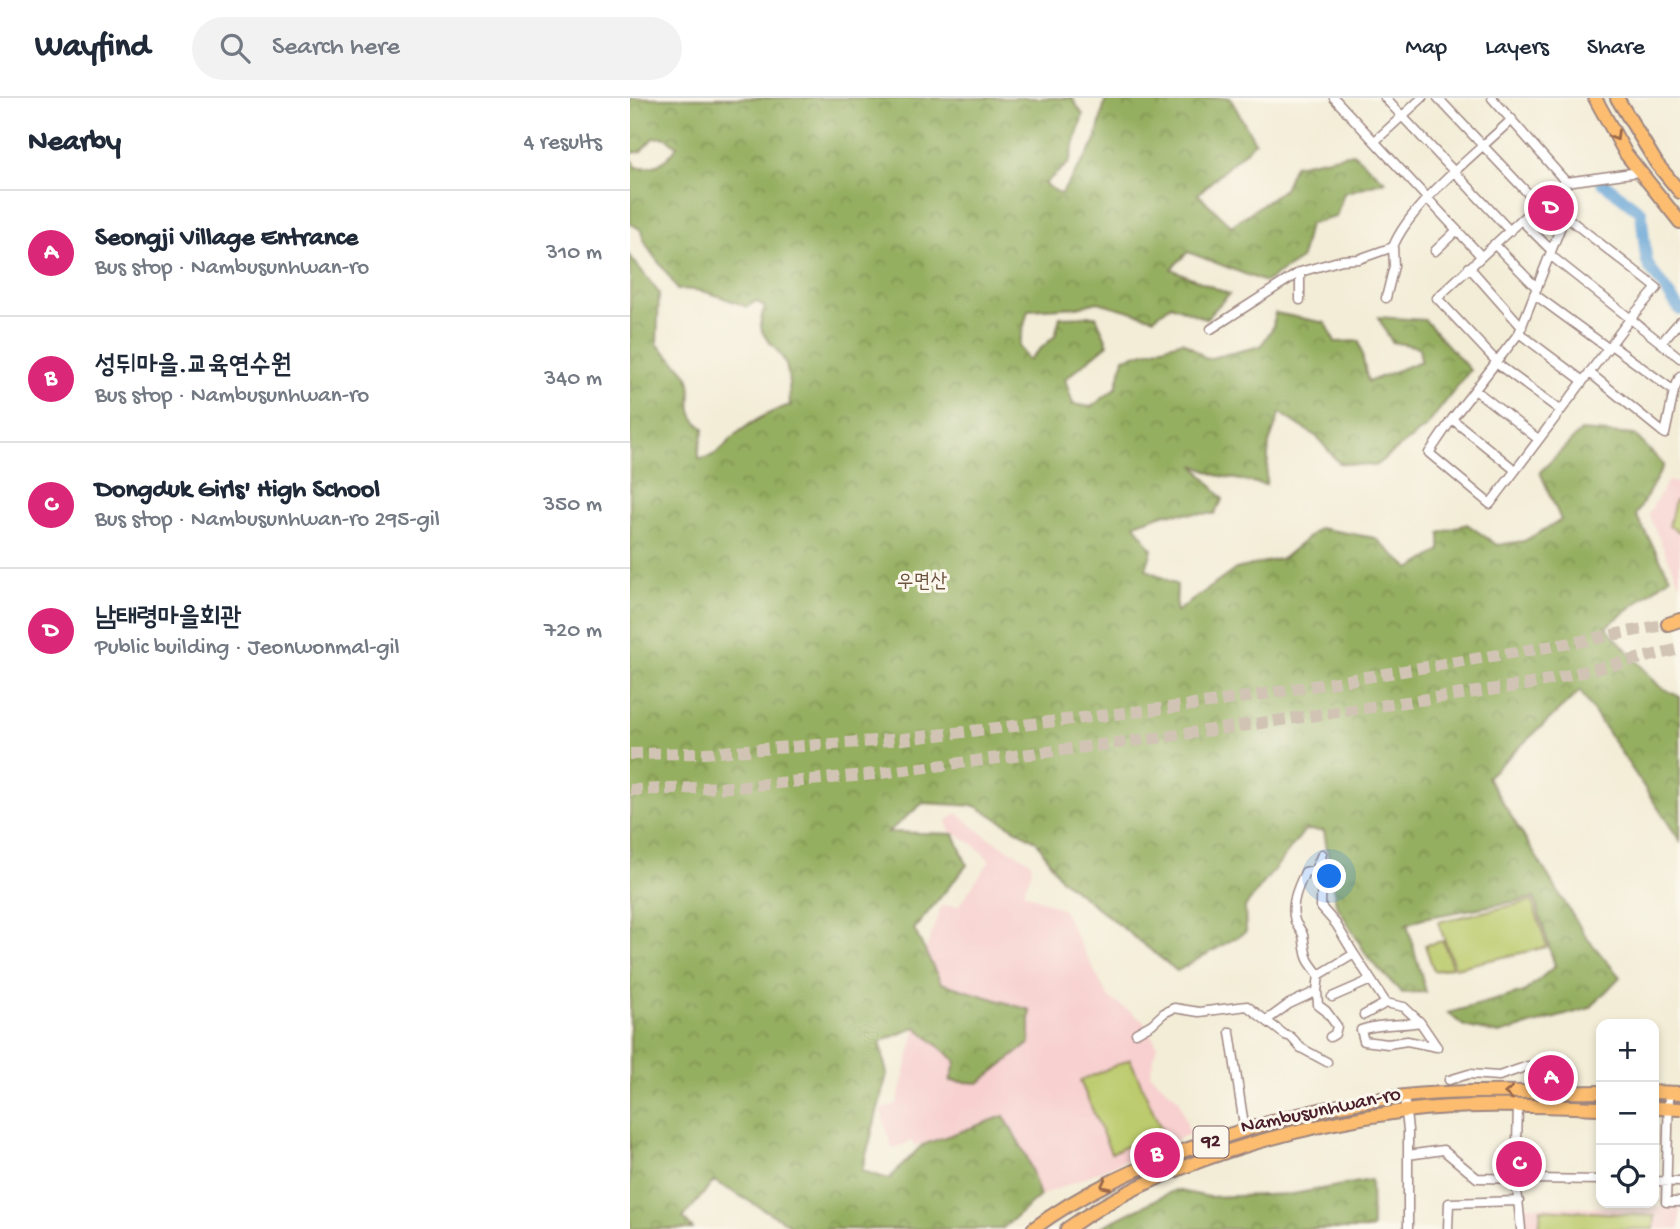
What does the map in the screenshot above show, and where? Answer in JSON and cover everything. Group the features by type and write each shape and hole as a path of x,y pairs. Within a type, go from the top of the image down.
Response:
{"main road":[{"path":"1595,98 1626,154 1680,222"},
{"path":"1617,98 1657,164 1680,192"},
{"path":"1639,172 1657,164"},
{"name":"Nambusunhwan-ro","path":"1033,1229 1115,1180 1195,1147 1302,1115 1404,1096 1596,1092"},
{"name":"Nambusunhwan-ro","path":"1067,1229 1121,1195 1192,1164 1299,1132 1406,1111 1518,1106 1596,1108"}],"street":[{"path":"1334,98 1481,256"},
{"path":"1385,98 1510,231"},
{"path":"1375,141 1422,98"},
{"path":"1438,98 1538,204"},
{"path":"1492,98 1566,182 1565,216 1521,330 1429,453 1490,503 1630,318 1657,288 1565,216"},
{"path":"1387,298 1394,266 1393,247 1400,229 1512,120"},
{"path":"1560,410 1497,362 1437,298 1538,204 1566,182 1639,172"},
{"path":"1521,220 1551,253 1680,358"},
{"path":"1435,251 1457,230"},
{"path":"1494,244 1536,291 1674,391"},
{"path":"1212,329 1300,272 1342,260 1359,259 1393,247"},
{"path":"1469,267 1521,330 1583,381"},
{"path":"1300,272 1300,300"},
{"path":"1661,343 1680,321"},
{"path":"1590,373 1665,434 1680,376"},
{"path":"1475,390 1538,439"},
{"path":"1452,419 1515,470"},
{"path":"1329,1037 1335,1034 1337,1026 1318,1005 1319,975 1305,956 1302,931 1296,922 1294,909 1297,891 1305,872 1315,870 1322,854 1321,907 1336,924 1387,1003"},
{"path":"1319,975 1354,954"},
{"path":"1332,997 1371,980"},
{"path":"1267,1020 1289,1004 1317,991"},
{"path":"1364,1015 1387,1003 1404,1007 1420,1022 1438,1048 1407,1041 1388,1044 1364,1041 1360,1030 1376,1025 1403,1026 1420,1022"},
{"path":"1136,1033 1174,1008 1199,1012 1247,1006 1291,1037 1301,1048 1327,1062"},
{"path":"1230,1032 1245,1132"},
{"path":"1449,1080 1469,1073 1499,1076 1528,1066"},
{"path":"1675,1093 1666,1202 1680,1202"},
{"path":"1404,1096 1408,1155 1408,1229"},
{"path":"1518,1106 1516,1178 1521,1229"},
{"path":"1408,1155 1443,1150 1477,1178 1596,1180"},
{"path":"1659,1181 1680,1182"},
{"path":"1448,1229 1449,1203 1519,1200"}],"shaded area":[{"path":"1668,481 1680,484 1680,584 1648,514"},
{"path":"957,813 987,837 1031,862 1032,871 1023,892 1062,909 1108,997 1143,1020 1157,1045 1150,1074 1179,1100 1190,1134 1040,1196 1027,1157 1004,1116 914,1146 912,1141 892,1149 881,1110 897,1104 916,1027 979,1083 941,983 925,952 941,906 958,906 990,861 976,846 949,830 947,821"},
{"path":"1521,1206 1680,1208 1680,1229 1522,1229"}],"green space":[{"name":"우면산","path":"630,98 1072,98 1083,115 1069,163 1044,184 1061,194 1095,143 1106,98 1230,98 1255,142 1198,194 1231,226 1284,189 1294,165 1353,153 1385,181 1344,193 1336,217 1309,224 1301,259 1265,282 1188,252 1171,269 1229,294 1206,319 1171,305 1154,318 1098,302 1077,307 1028,310 1019,346 1028,360 1055,336 1060,317 1096,316 1108,344 1065,379 1073,404 1091,407 1116,388 1124,358 1183,341 1207,359 1261,346 1273,327 1275,313 1326,323 1335,342 1359,341 1368,382 1421,361 1419,347 1392,342 1378,317 1425,320 1470,370 1426,427 1375,466 1339,463 1317,437 1280,413 1269,443 1266,485 1216,475 1194,465 1223,499 1214,514 1166,513 1135,524 1152,550 1146,569 1177,585 1176,612 1236,569 1283,558 1319,528 1375,538 1410,569 1440,551 1440,533 1467,524 1497,545 1524,541 1561,520 1540,472 1581,431 1635,435 1664,465 1636,515 1670,577 1606,627 1659,686 1680,697 1680,841 1580,691 1487,777 1586,937 1620,977 1590,1008 1499,1034 1464,1026 1448,1013 1524,992 1555,966 1534,898 1423,918 1407,924 1426,992 1402,993 1369,959 1336,904 1324,831 1305,830 1245,907 1246,932 1177,971 1060,878 1037,842 976,806 923,803 888,832 954,834 967,865 914,929 941,983 1030,1010 1030,1043 979,1083 950,1081 956,1061 916,1027 880,1042 887,1074 862,1171 889,1179 922,1145 1004,1116 1027,1157 1040,1196 1002,1229 792,1229 787,1223 714,1181 683,1218 693,1229 630,1229 630,256 659,293 657,344 688,377 691,409 704,429 699,459 718,452 740,431 758,419 790,405 786,365 782,356 766,339 761,326 765,307 756,301 747,307 704,292 677,290 647,246 641,230 630,223 630,157 636,167 655,166 669,157 677,146 664,137 653,138 640,152 630,153"},
{"path":"1675,500 1680,500 1680,532 1669,526"},
{"path":"1532,901 1547,947 1455,968 1438,922"},
{"path":"1443,941 1452,967 1434,971 1425,945"},
{"path":"1130,1059 1162,1131 1111,1153 1080,1081"},
{"path":"1371,1180 1372,1229 1097,1229 1175,1190 1209,1197 1293,1194"},
{"path":"1541,1209 1655,1216 1654,1229 1539,1229"}],"waterway":[{"path":"1602,182 1641,212 1649,267 1680,310"}],"tunnel":[{"path":"630,754 705,753 903,739 1210,703 1577,642 1668,624"},
{"path":"630,790 735,787 865,775 1164,737 1531,684 1680,649"}],"place":[{"name":"남태령마을회관","path":"1551,208"},
{"name":"Seongji Village Entrance","path":"1551,1078"},
{"name":"성뒤마을.교육연수원","path":"1157,1155"},
{"name":"Dongduk Girls' High School","path":"1519,1164"}]}
